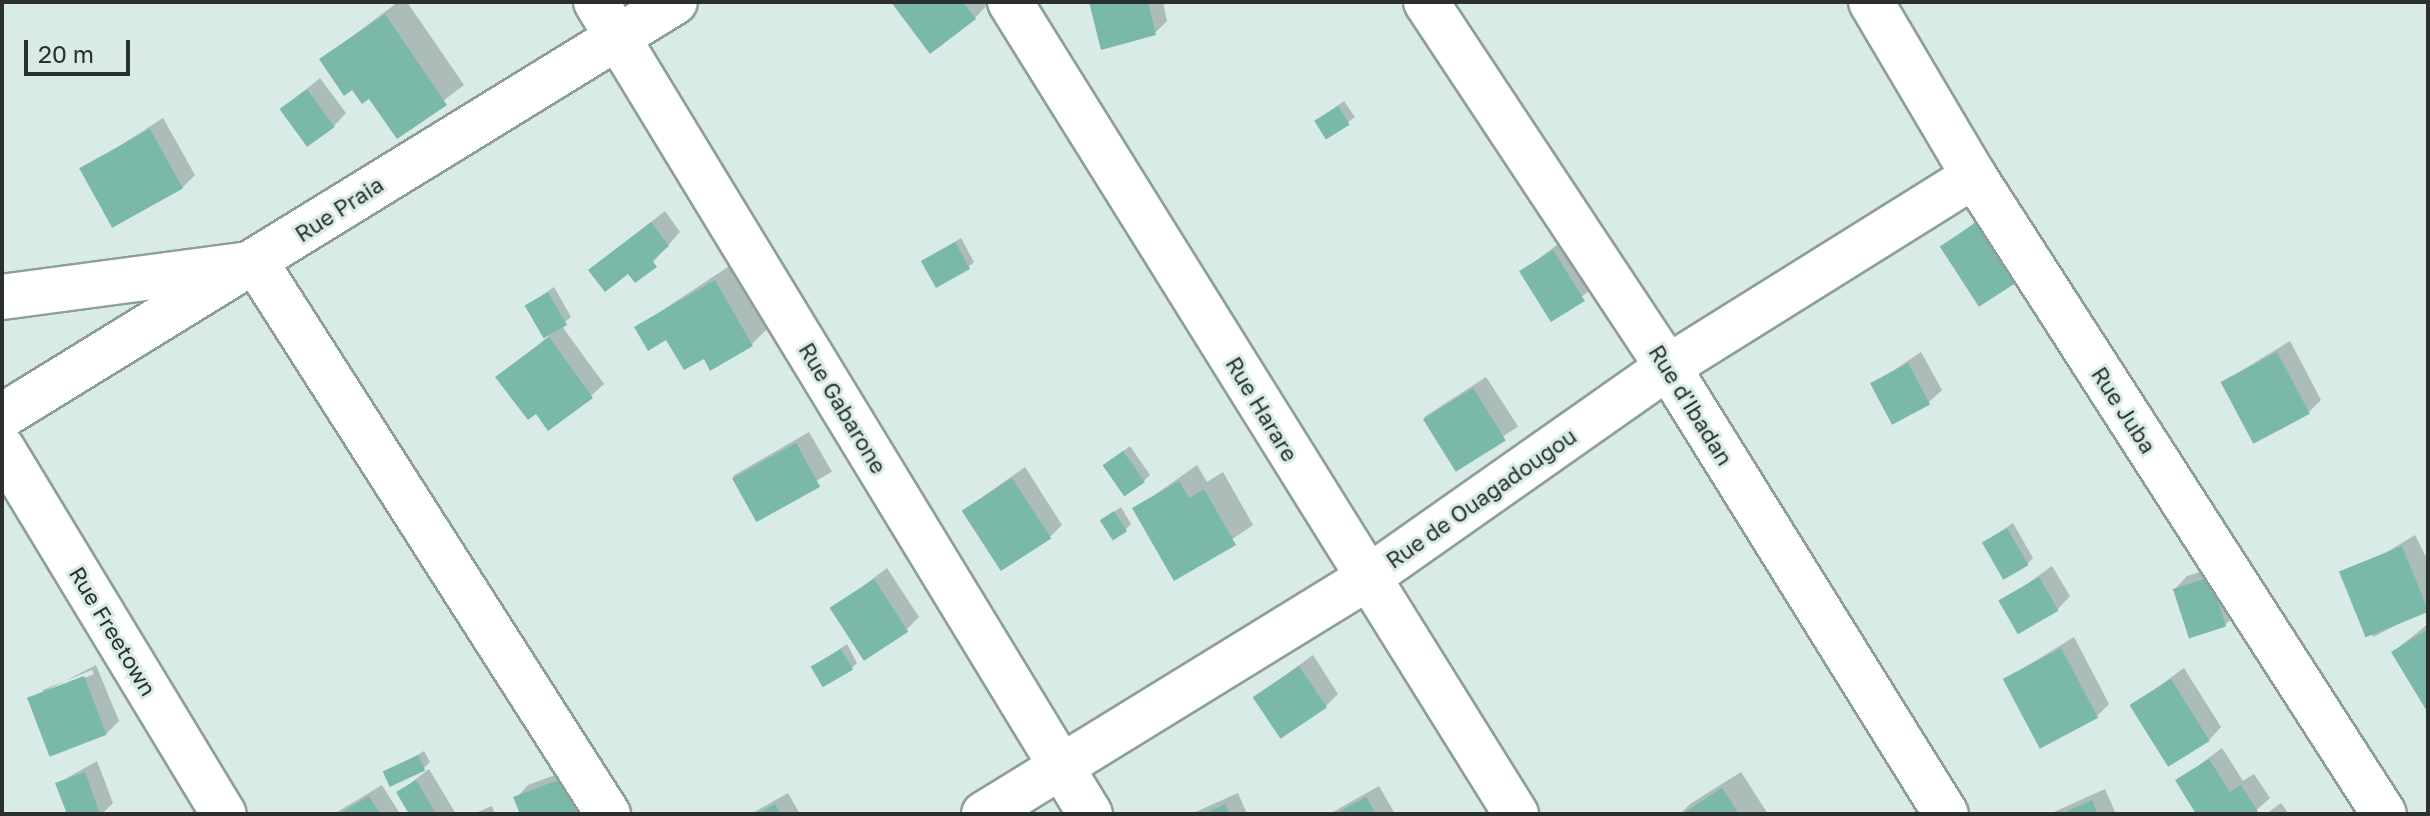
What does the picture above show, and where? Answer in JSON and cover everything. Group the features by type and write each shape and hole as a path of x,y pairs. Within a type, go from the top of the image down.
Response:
{"street":[{"name":"Rue Praia","path":"2,416 256,263 607,18 675,2"},
{"name":"Rue Harare","path":"1010,2 1366,579 1516,814"},
{"name":"Rue d'Ibadan","path":"1426,2 1668,367 1946,814"},
{"name":"Rue Juba","path":"1871,2 1974,176 2384,814"},
{"name":"Rue Gabarone","path":"607,18 1090,814"},
{"name":"Rue de Ouagadougou","path":"984,814 1366,579 1668,367 1974,176"},
{"path":"2,297 256,263 608,814"},
{"name":"Rue Freetown","path":"2,448 224,814"}],"building":[{"path":"891,2 963,2 976,19 930,54"},
{"path":"1089,2 1148,2 1156,35 1101,50"},
{"path":"385,14 447,105 397,139 369,99 362,104 352,90 344,96 319,59"},
{"path":"307,89 335,127 307,147 279,109"},
{"path":"1338,106 1350,125 1326,139 1314,121"},
{"path":"150,129 183,188 112,228 79,168"},
{"path":"1985,217 2024,277 1979,307 1940,246"},
{"path":"651,222 669,246 652,260 657,267 635,283 628,274 605,292 588,270"},
{"path":"955,242 970,269 936,288 921,261"},
{"path":"1553,250 1585,301 1551,322 1519,271"},
{"path":"715,280 753,346 710,371 704,359 684,370 666,340 648,351 634,327"},
{"path":"548,292 567,325 544,338 525,306"},
{"path":"549,337 593,398 548,431 536,414 528,420 495,377"},
{"path":"2277,352 2310,414 2253,444 2220,382"},
{"path":"1908,363 1930,404 1892,425 1870,383"},
{"path":"1473,388 1506,441 1456,472 1423,419"},
{"path":"796,443 820,487 756,522 732,478"},
{"path":"1123,451 1145,482 1124,496 1103,465"},
{"path":"1012,478 1051,538 1001,571 962,511"},
{"path":"1179,481 1189,498 1204,489 1236,545 1174,581 1132,508"},
{"path":"1114,511 1127,531 1113,540 1100,520"},
{"path":"2007,528 2028,565 2003,580 1982,542"},
{"path":"2402,546 2428,612 2366,637 2339,571"},
{"path":"2039,577 2058,611 2018,634 1998,600"},
{"path":"2210,577 2226,626 2189,639 2173,589"},
{"path":"874,579 908,632 864,661 830,608"},
{"path":"2428,629 2428,713 2391,652"},
{"path":"2061,648 2098,718 2040,749 2003,679"},
{"path":"841,649 853,670 823,687 811,666"},
{"path":"1299,666 1327,707 1281,739 1253,697"},
{"path":"84,676 107,735 50,757 27,698"},
{"path":"2171,679 2210,741 2168,767 2129,705"},
{"path":"418,755 425,770 390,787 383,771"},
{"path":"2209,759 2230,792 2241,785 2258,812 2196,814 2175,780"},
{"path":"85,772 100,814 67,814 55,783"},
{"path":"564,778 578,814 520,814 513,797"},
{"path":"416,780 436,814 409,814 396,792"},
{"path":"1722,788 1739,814 1682,814"},
{"path":"369,796 380,814 339,814"},
{"path":"1366,797 1376,814 1336,814"},
{"path":"2092,800 2098,814 2061,814"},
{"path":"775,804 781,814 757,814"},
{"path":"1225,804 1230,814 1204,814"}]}
